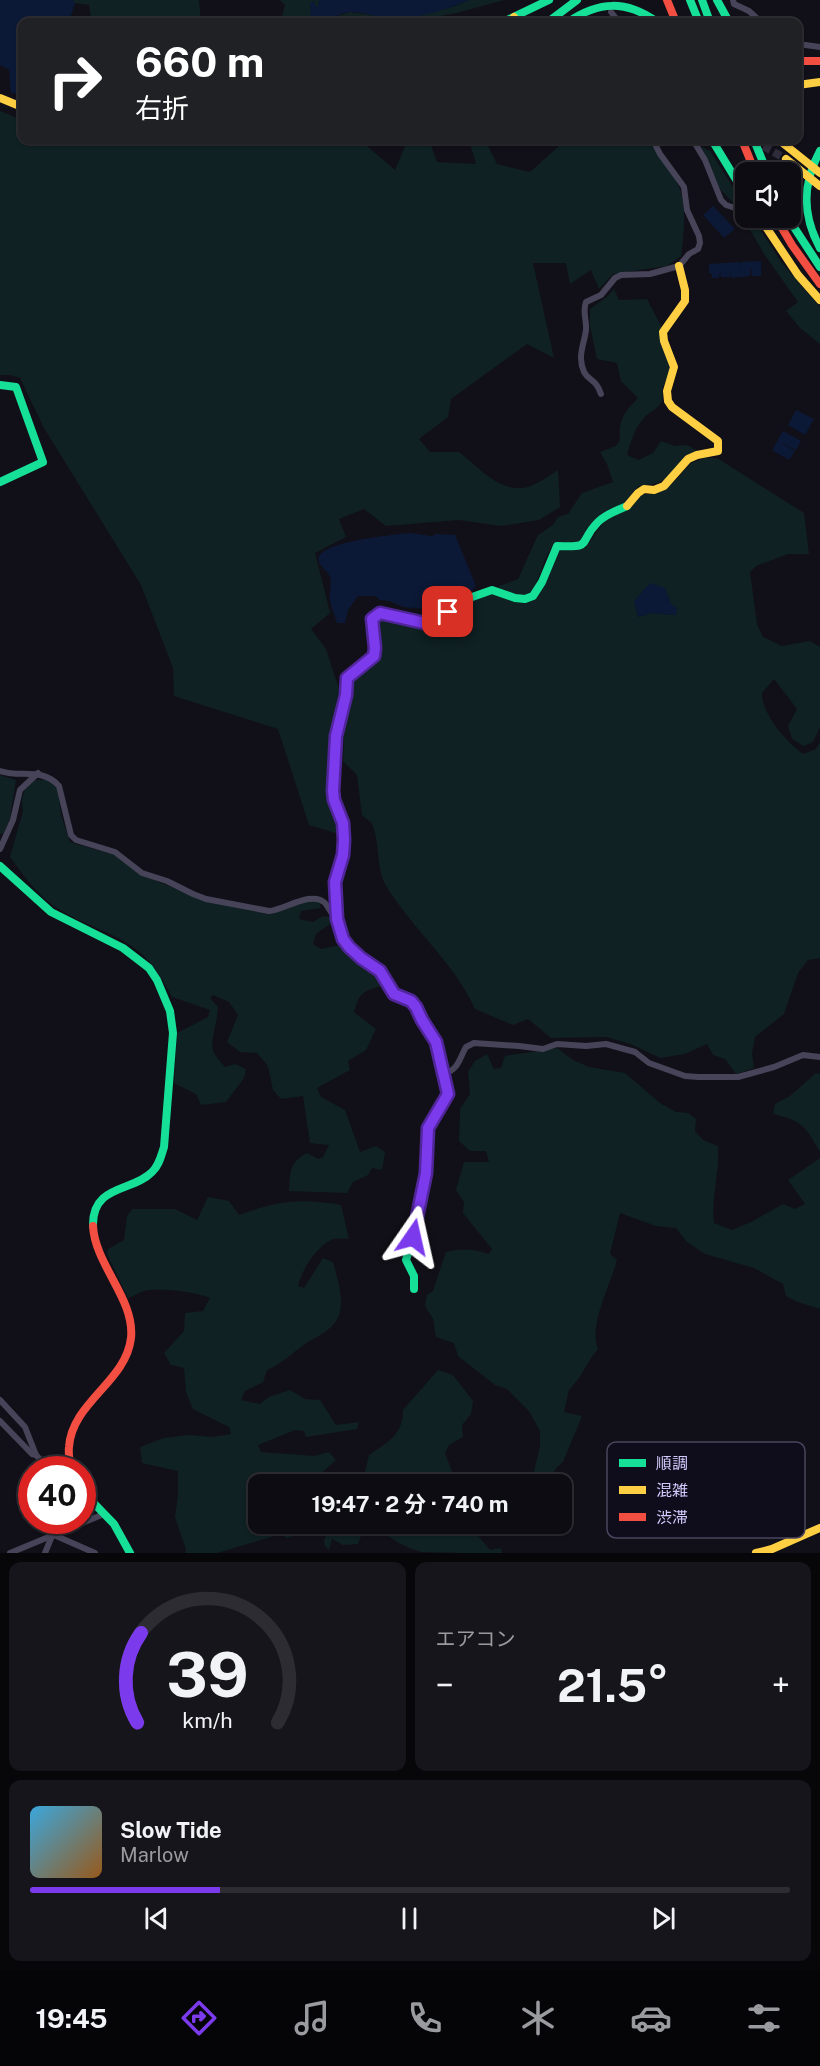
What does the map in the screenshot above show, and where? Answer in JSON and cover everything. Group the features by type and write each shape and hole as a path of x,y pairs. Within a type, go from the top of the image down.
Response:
{"main road":[{"path":"516,18 549,0"},
{"path":"553,18 577,0"},
{"path":"573,18 584,10 610,0 635,5 644,9 653,18"},
{"path":"668,0 675,18"},
{"path":"690,0 697,18"},
{"path":"702,0 709,18"},
{"path":"717,0 727,18"},
{"path":"722,0 728,18"},
{"path":"802,61 820,61"},
{"path":"802,86 820,84"},
{"path":"0,98 18,105"},
{"path":"714,144 735,177"},
{"path":"722,144 735,172"},
{"path":"744,144 751,162"},
{"path":"756,144 763,162"},
{"path":"784,144 820,173"},
{"path":"819,153 808,176 805,199 808,220 819,246"},
{"path":"786,159 820,186"},
{"path":"767,228 798,274 820,300"},
{"path":"782,228 820,284"},
{"path":"795,228 820,267"},
{"path":"414,1289 414,1276 406,1260 426,1173 428,1128 448,1094 436,1042 416,1007 411,1001 394,994 380,971 349,947 343,939 337,919 335,882 343,855 344,840 343,823 333,791 336,736 346,695 347,678 374,656 372,619 375,615 380,613 429,624 434,623 458,602 492,590 515,598 525,599 534,596 541,587 552,552 558,546 579,548 586,542 596,524 609,513 627,507 644,489 654,490 664,486 688,459 697,455 718,452 718,441 667,400 666,389 674,364 663,340 663,333 665,327 686,302 686,292 679,266"},
{"path":"0,386 16,387 43,462 0,482"},
{"path":"0,866 51,912 123,948 149,968 164,994 170,1011 173,1033 164,1147 160,1162 151,1175 108,1194 97,1206 95,1212 93,1231 95,1239 125,1308 131,1325 132,1337 123,1362 77,1419 67,1446 68,1456"},
{"path":"96,1506 114,1524 129,1553"},
{"path":"805,1535 820,1528"},
{"path":"756,1553 797,1538"}],"street":[{"path":"733,0 734,4 749,10 757,18"},
{"path":"611,12 616,18"},
{"path":"802,45 820,47"},
{"path":"601,394 598,384 585,373 579,354 586,328 583,310 586,302 601,295 615,278 621,275 650,274 679,266 689,254 698,249 700,243 687,210 684,187 656,144"},
{"path":"695,144 705,160 721,201 735,208"},
{"path":"0,771 10,774 38,773 55,781 59,786 71,835 76,840 116,852 142,873 167,881 206,899 269,911 306,899 318,899 324,901 337,919"},
{"path":"0,849 7,838 20,790 38,773"},
{"path":"444,1074 458,1066 466,1047 474,1043 543,1049 556,1044 586,1046 606,1044 635,1052 649,1063 685,1076 698,1077 738,1077 774,1067 803,1055 820,1057"},
{"path":"0,1400 25,1427 36,1455"},
{"path":"0,1421 32,1454 36,1455"},
{"path":"10,1553 104,1514"},
{"path":"53,1536 85,1551 95,1553"},
{"path":"45,1553 53,1536"}],"shaded area":[{"path":"73,0 199,0 201,18 92,18 89,5 75,3"},
{"path":"280,0 319,0 312,18 282,18 285,5"},
{"path":"469,0 505,0 429,18 405,18 455,6"},
{"path":"350,12 394,18 331,18"},
{"path":"0,111 18,118 18,144 365,144 395,170 406,144 430,144 437,162 476,164 470,144 487,144 497,164 530,172 559,144 652,144 669,169 682,195 684,230 681,256 667,266 613,274 599,289 591,270 570,284 566,263 533,263 554,358 527,344 451,399 448,417 419,439 430,452 459,452 484,473 512,488 533,485 558,470 560,507 539,520 501,526 459,520 386,526 364,509 339,519 346,537 315,553 330,613 311,629 326,649 339,689 329,741 333,806 339,834 309,825 278,729 174,696 173,668 141,585 44,428 20,378 0,375"},
{"path":"701,146 710,151 735,190 735,205 720,189"},
{"path":"749,228 759,228 781,262 820,307 820,344 800,328 786,311 798,302 764,254"},
{"path":"614,289 619,300 647,299 661,326 660,340 671,364 663,387 662,401 639,425 627,455 639,460 653,453 661,441 675,446 688,445 697,451 669,477 658,483 643,485 635,490 628,504 604,512 579,544 555,543 547,555 530,595 518,598 497,587 518,579 538,535 553,525 558,517 568,514 582,493 613,482 600,452 616,446 620,440 623,417 638,398 621,381 617,363 597,359 590,326 590,309"},
{"path":"705,458 717,458 804,513 809,554 788,554 756,566 750,572 757,624 763,637 782,646 810,641 820,647 820,727 813,742 804,746 792,739 788,726 797,709 774,679 762,693 770,719 796,749 803,754 816,749 820,742 820,958 808,960 798,973 784,1014 755,1037 752,1053 754,1068 736,1074 725,1059 713,1055 707,1044 685,1054 660,1058 633,1045 607,1037 551,1038 528,1019 513,1025 475,1009 456,976 395,900 385,884 380,870 374,831 371,823 362,815 357,775 343,761 345,716 350,680 375,660 378,644 374,638 375,617 383,615 434,627 461,603 492,593 524,602 535,599 547,580 553,560 561,549 585,548 606,519 641,495 660,492 672,484 691,463","holes":["665,588 675,615 651,613 638,617 634,601"]},
{"path":"0,775 16,780 10,818 3,834 0,834"},
{"path":"36,780 46,780 58,790 61,815 70,842 115,855 144,876 179,890 275,912 303,902 319,901 321,908 301,911 299,919 313,922 323,916 330,917 330,924 316,934 313,944 321,949 344,944 379,975 381,986 362,994 354,1012 376,1029 366,1050 348,1061 350,1070 317,1088 321,1097 345,1110 360,1152 376,1146 385,1152 382,1170 372,1168 368,1175 353,1182 347,1193 289,1191 290,1173 297,1160 307,1153 318,1159 323,1157 329,1145 310,1143 303,1096 281,1099 273,1090 268,1066 257,1053 240,1052 227,1042 238,1015 229,1002 213,995 210,998 218,1007 213,1051 225,1067 235,1064 246,1069 244,1078 226,1102 201,1105 196,1094 174,1083 177,1033 208,1017 210,1010 172,997 159,975 143,955 121,940 61,911 33,887 10,857 23,811 24,792 28,785"},
{"path":"557,1048 573,1060 589,1067 625,1073 660,1103 676,1112 688,1113 696,1119 695,1131 703,1140 718,1146 714,1223 732,1230 783,1204 795,1209 805,1204 788,1180 820,1158 820,1309 786,1296 783,1284 754,1268 705,1254 687,1242 676,1228 656,1226 620,1213 610,1254 617,1260 601,1305 596,1329 598,1349 569,1390 564,1412 582,1416 563,1462 554,1474 534,1474 540,1446 540,1431 529,1411 507,1389 495,1385 458,1356 454,1343 436,1337 433,1319 425,1306 427,1295 433,1291 446,1252 468,1250 489,1254 492,1249 463,1213 464,1202 456,1190 464,1162 489,1162 486,1151 470,1151 459,1141 460,1109 470,1094 468,1072 475,1061 487,1054 494,1069 501,1068 505,1056"},
{"path":"816,1073 820,1074 820,1152 802,1126 791,1119 773,1114 775,1104 790,1096"},
{"path":"208,1197 229,1201 239,1215 289,1202 341,1205 349,1239 334,1239 322,1246 307,1265 298,1286 304,1288 323,1258 333,1262 341,1303 338,1318 327,1330 267,1370 263,1382 245,1391 241,1400 260,1404 269,1397 290,1390 305,1399 320,1400 336,1425 359,1422 357,1429 306,1437 304,1431 295,1430 258,1445 261,1452 314,1456 329,1452 336,1460 321,1474 248,1474 248,1534 281,1534 217,1553 185,1553 175,1517 178,1471 142,1463 140,1447 164,1438 189,1435 212,1437 231,1434 229,1427 193,1409 186,1392 184,1368 171,1365 164,1353 184,1331 185,1313 203,1311 210,1298 189,1292 156,1290 144,1291 128,1298 107,1254 108,1249 124,1240 127,1216 132,1209 175,1209 197,1220"},
{"path":"438,1370 453,1375 473,1401 471,1414 462,1425 463,1437 449,1445 445,1453 453,1474 365,1474 369,1455 397,1432 403,1410"},
{"path":"281,1534 297,1535 287,1538"},
{"path":"327,1534 366,1534 361,1536 358,1544 343,1545 332,1539 329,1550 324,1540"},
{"path":"385,1534 476,1534 490,1550 501,1548 502,1553 421,1552"}],"water":[{"path":"0,0 73,0 75,3 70,18 18,18 18,94 11,93 9,70 0,65"},
{"path":"319,0 469,0 436,12 407,18 389,18 351,12 331,18 311,18 310,3 314,1 315,6 318,7"},
{"path":"713,206 735,229 724,238 703,215"},
{"path":"761,261 761,276 752,276 751,266 750,276 731,278 730,268 730,277 721,277 720,272 719,278 712,278 712,274 709,273 709,264 740,262 741,269 741,262"},
{"path":"796,410 814,419 805,435 788,425"},
{"path":"783,431 801,441 796,450 779,442 795,451 789,460 772,450"},
{"path":"409,533 432,536 436,534 455,535 476,586 472,591 456,593 436,607 426,609 403,607 380,600 375,596 358,596 348,610 345,623 337,623 330,600 330,577 319,563 319,557 324,551 346,543"},
{"path":"650,583 665,588 671,604 677,608 676,615 651,613 638,617 634,601"}],"tunnel":[{"path":"760,144 786,159"}],"traffic: fast":[{"path":"511,18 549,0"},
{"path":"553,18 577,0"},
{"path":"690,0 697,18"},
{"path":"702,0 709,18"},
{"path":"717,0 727,18"},
{"path":"574,18 591,10 612,6 634,10 651,18"},
{"path":"714,144 735,178"},
{"path":"756,144 763,162"},
{"path":"820,151 810,175 806,200 810,224 820,248"},
{"path":"795,228 820,267"},
{"path":"0,385 16,387 43,462 0,482"},
{"path":"447,612 458,602 492,590 515,598 525,599 533,596 542,582 557,546 581,545 601,519 627,506"},
{"path":"0,866 51,912 123,948 149,968 157,980 170,1011 173,1033 164,1147 161,1157 154,1170 144,1178 115,1191 99,1203 94,1212 93,1226"},
{"path":"414,1289 414,1276 406,1260 426,1173 428,1128 448,1094 437,1042 425,1024"},
{"path":"96,1505 114,1524 130,1553"}],"traffic: slow":[{"path":"802,84 820,82"},
{"path":"0,98 18,105"},
{"path":"784,144 820,173"},
{"path":"786,159 820,186"},
{"path":"767,228 798,275 820,300"},
{"path":"627,506 644,489 654,490 664,486 688,459 718,451 718,441 672,407 668,401 667,391 674,367 663,332 685,301 685,290 679,266"},
{"path":"344,834 333,791 336,736 346,695 347,678 373,656 373,621 380,613 429,624 434,623 447,612"},
{"path":"805,1535 820,1528"},
{"path":"756,1553 797,1538"}],"traffic: jam":[{"path":"667,0 674,18"},
{"path":"802,61 820,61"},
{"path":"744,144 751,162"},
{"path":"782,228 820,284"},
{"path":"344,834 343,855 334,891 337,919 343,939 361,958 380,971 394,994 411,1001 425,1024"},
{"path":"69,1456 72,1431 79,1417 120,1367 131,1338 131,1324 127,1310 100,1254 93,1226"}],"route":[{"path":"413,1237 426,1173 428,1128 448,1094 436,1042 416,1007 411,1001 394,994 380,971 361,958 343,939 337,919 334,891 343,855 344,840 343,823 333,791 336,736 346,695 347,678 374,656 372,619 375,615 380,613 429,624 434,623 448,612"}]}
